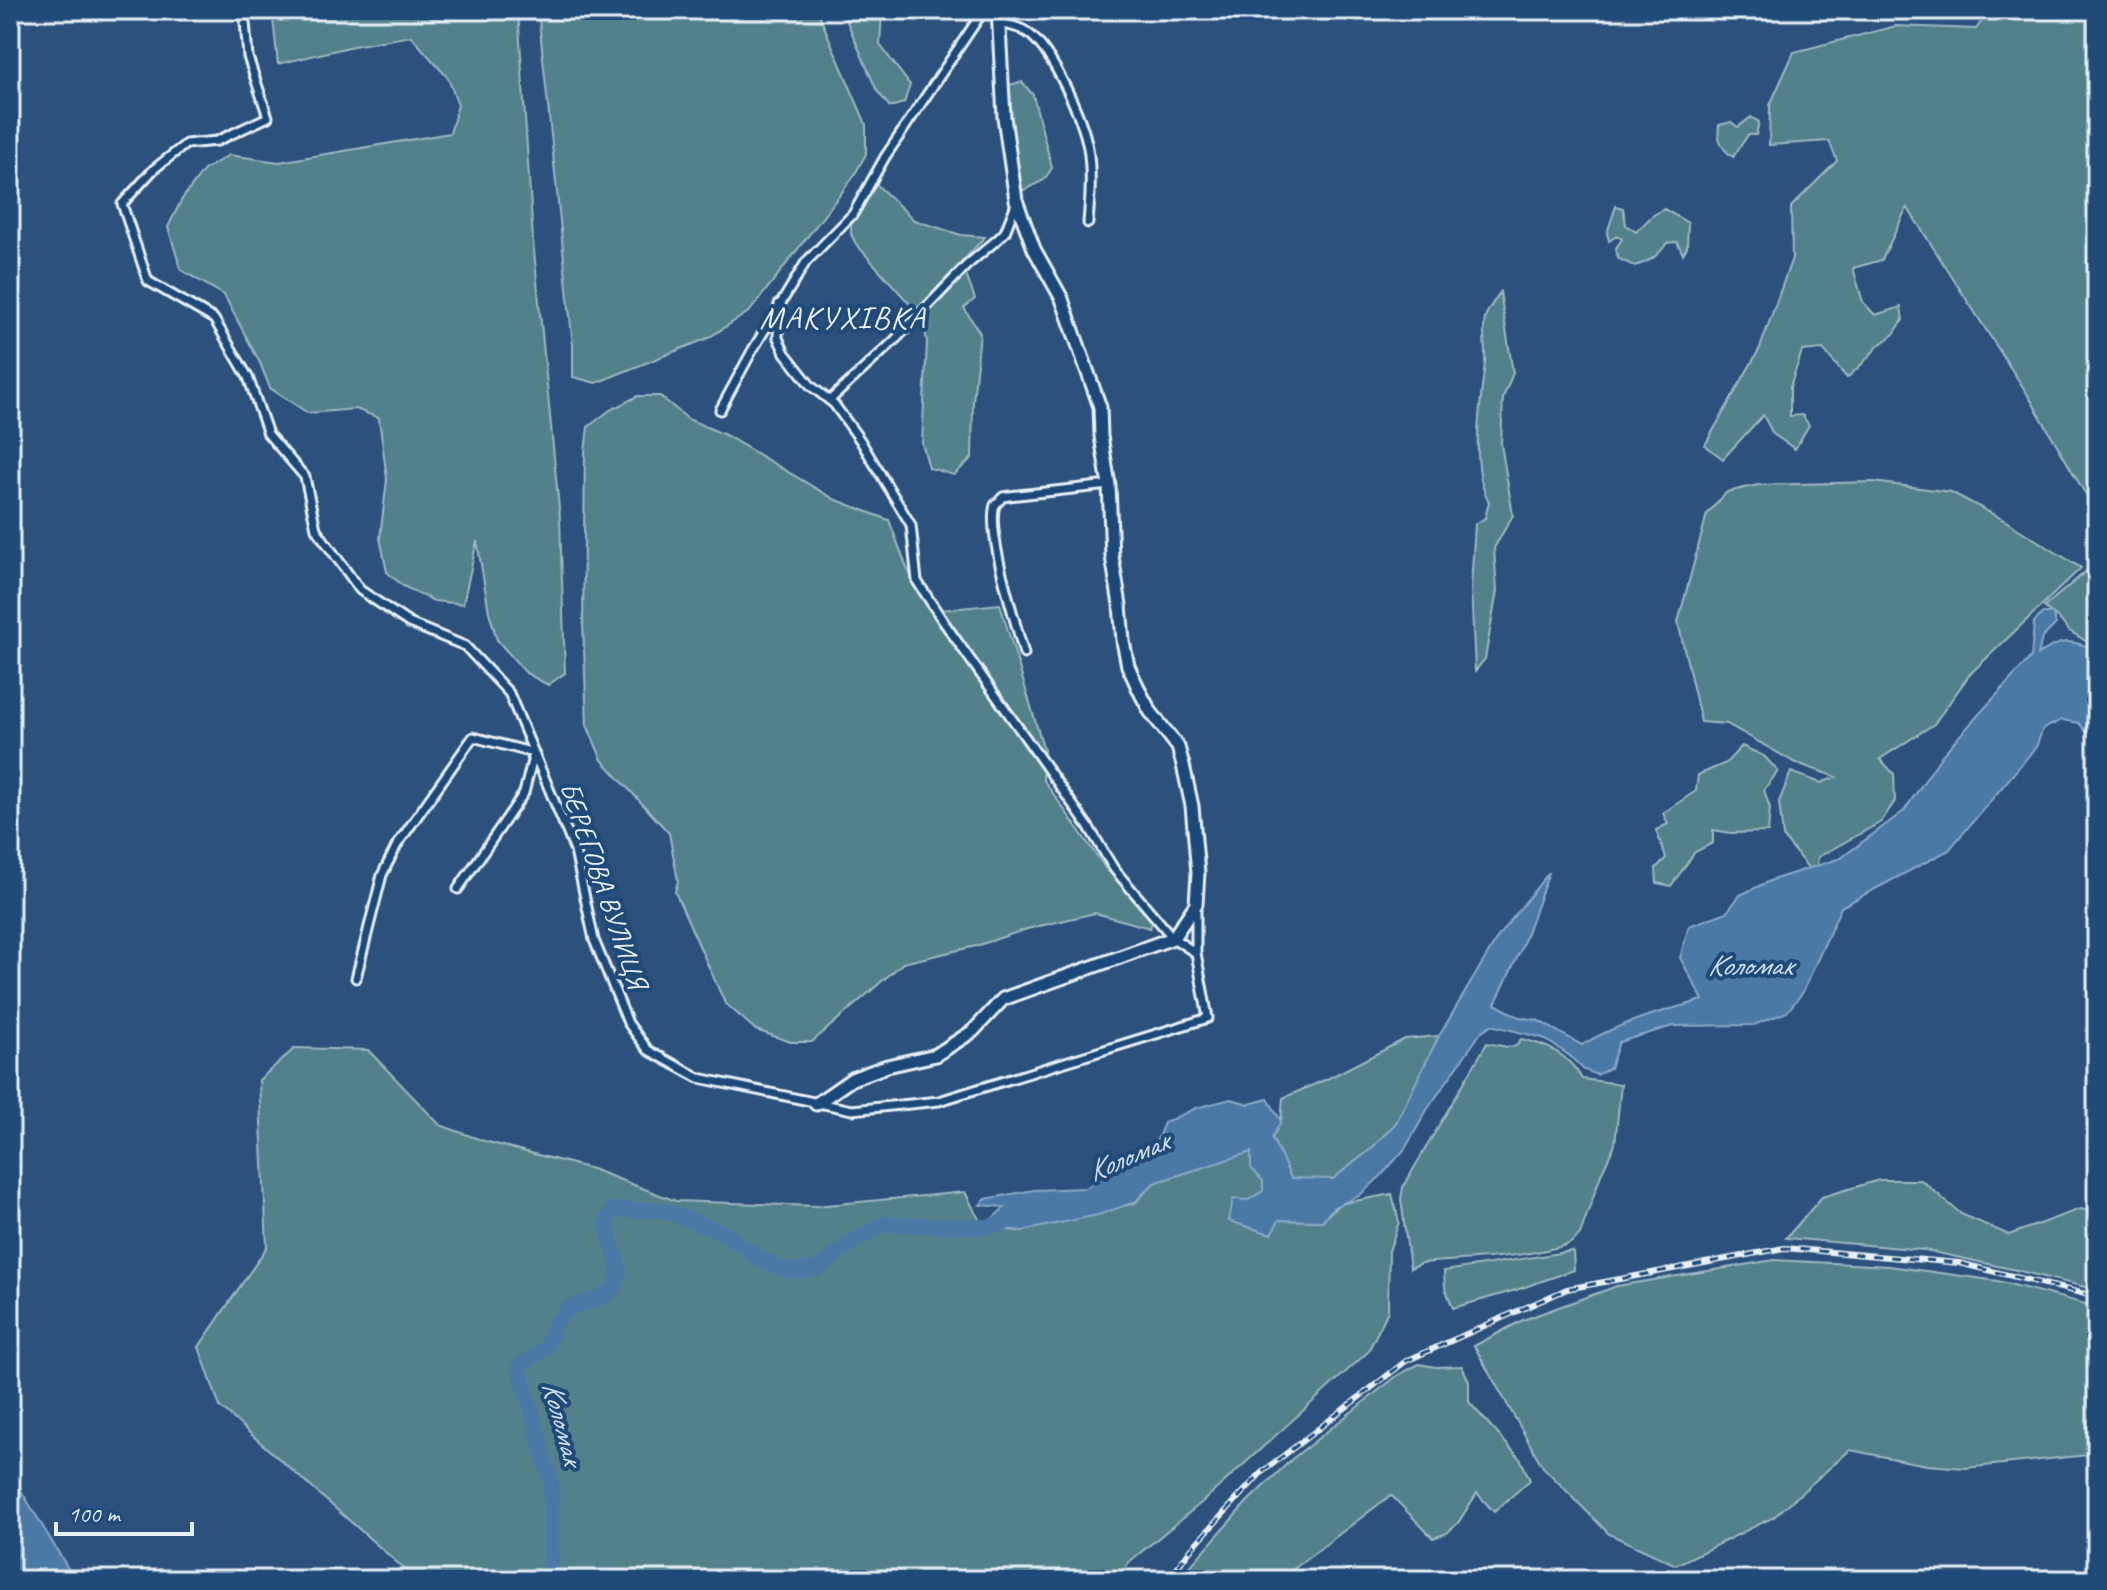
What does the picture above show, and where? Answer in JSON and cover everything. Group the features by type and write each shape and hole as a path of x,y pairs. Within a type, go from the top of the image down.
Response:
{"street":[{"name":"БЕРЕГОВА ВУЛИЦЯ","path":"244,10 248,57 268,117 217,141 186,144 154,169 122,204 148,281 214,319 248,377 268,434 305,477 316,529 360,590 409,623 465,646 509,693 575,851 594,940 628,1023 648,1050 699,1078 816,1104 852,1110 939,1101 1208,1018 1196,953"},
{"path":"720,410 806,262 853,214 885,157 984,10"},
{"path":"998,10 1004,117 1016,203 1034,249 1062,299 1100,407 1109,485 1112,556 1128,666 1150,711 1178,747 1192,806 1198,873 1196,953"},
{"path":"999,23 1020,28 1037,41 1072,102 1088,144 1091,165 1088,223"},
{"path":"830,400 894,341 967,265 1005,232 1016,203"},
{"path":"779,304 778,338 785,353 811,386 830,400 860,440 911,525 917,581 1090,829 1114,869 1173,938 1196,953"},
{"path":"1024,654 999,561 993,521 995,505 1003,497 1109,485"},
{"path":"356,978 382,875 397,845 473,737 534,753 524,793 458,889"},
{"path":"816,1104 852,1079 887,1066 936,1055 973,1031 1003,999 1173,938 1196,904"}],"green space":[{"path":"272,10 518,10 533,240 560,519 565,673 548,685 526,673 497,640 477,541 463,604 434,601 403,586 387,572 380,538 387,479 379,418 356,409 308,413 270,388 224,295 181,270 168,227 182,199 204,170 229,155 279,162 450,133 458,105 448,78 411,36 278,64"},
{"path":"538,10 817,10 866,124 866,154 852,179 750,311 708,338 596,383 573,377 573,346"},
{"path":"842,10 882,10 880,45 910,85 904,103 890,107 877,91"},
{"path":"1990,10 2097,11 2097,498 2086,495 2028,395 1907,207 1882,260 1853,268 1863,302 1875,315 1901,307 1903,320 1894,334 1847,378 1823,349 1802,351 1790,387 1790,416 1802,415 1809,425 1795,449 1773,434 1763,415 1723,459 1705,445 1760,348 1792,258 1791,207 1837,161 1829,141 1769,145 1770,105 1794,52 1896,26 1976,29"},
{"path":"1022,82 1033,95 1052,168 1044,180 1022,191 1012,140 1008,85"},
{"path":"1751,117 1759,122 1756,135 1748,135 1733,157 1721,143 1719,125 1731,122 1738,127"},
{"path":"875,183 914,220 961,235 985,237 916,311 856,244 851,234 851,225"},
{"path":"1616,206 1623,208 1626,225 1636,232 1664,209 1688,223 1687,247 1683,254 1677,242 1667,243 1653,258 1634,266 1617,258 1616,248 1622,239 1617,236 1609,241 1607,233"},
{"path":"965,272 975,299 964,308 980,333 973,402 972,458 954,475 929,468 922,443 927,342 920,319"},
{"path":"1500,292 1513,373 1503,398 1501,444 1513,515 1494,548 1497,591 1485,659 1475,671 1471,586 1475,524 1485,518 1489,502 1479,471 1478,452 1485,362 1484,323"},
{"path":"638,396 660,396 688,419 725,435 834,499 889,520 907,568 930,611 1000,604 1044,750 1043,779 1106,869 1156,911 1150,928 1095,913 903,963 812,1042 791,1042 756,1030 725,1003 675,892 678,881 669,833 602,760 587,725 583,623 588,427 610,410"},
{"path":"1873,482 1951,492 2004,520 2081,568 1970,674 1934,724 1880,759 1894,774 1895,801 1881,822 1818,857 1817,866 1809,869 1783,837 1779,802 1791,772 1821,783 1836,777 1794,762 1727,724 1701,722 1678,622 1707,514 1727,492 1758,485"},
{"path":"2097,562 2097,648 2068,630 2044,607"},
{"path":"1742,746 1764,756 1778,771 1764,790 1770,808 1768,832 1713,830 1713,843 1695,852 1671,886 1657,883 1656,868 1666,858 1656,830 1668,824 1663,813 1696,791 1698,775 1726,763"},
{"path":"1439,1036 1396,1123 1370,1150 1333,1179 1291,1179 1272,1138 1281,1121 1283,1098 1405,1039"},
{"path":"1521,1039 1556,1052 1570,1063 1582,1079 1621,1084 1615,1144 1580,1234 1568,1244 1532,1253 1422,1263 1410,1268 1401,1199 1403,1187 1487,1043 1516,1046"},
{"path":"295,1048 368,1050 440,1125 484,1141 592,1169 676,1201 816,1206 965,1192 983,1227 1017,1231 1135,1203 1154,1183 1252,1151 1263,1181 1263,1191 1248,1200 1278,1220 1322,1221 1339,1204 1392,1194 1399,1222 1389,1251 1388,1311 1368,1352 1201,1503 1129,1562 1118,1580 417,1580 220,1407 199,1347 267,1247 259,1080"},
{"path":"1879,1180 1921,1180 1961,1214 2009,1235 2080,1209 2097,1212 2097,1290 1924,1250 1786,1238 1822,1197"},
{"path":"1573,1251 1574,1270 1453,1308 1445,1287 1444,1271"},
{"path":"1774,1260 1889,1266 1998,1281 2097,1307 2097,1454 1965,1468 1926,1465 1850,1450 1774,1517 1676,1565 1609,1534 1543,1467 1474,1346 1523,1320 1617,1286"},
{"path":"1419,1364 1462,1366 1469,1381 1469,1402 1521,1460 1530,1480 1494,1512 1477,1493 1458,1523 1447,1533 1433,1538 1391,1495 1279,1580 1178,1580 1247,1502 1292,1459 1398,1375"}],"water":[{"name":"Коломак","path":"2043,613 2052,613 2056,624 2042,638 2038,655 2066,642 2097,650 2097,745 2079,723 2062,720 2043,729 2036,747 1949,850 1841,907 1803,992 1787,1012 1754,1025 1673,1026 1619,1042 1610,1068 1597,1075 1584,1070 1570,1056 1543,1038 1491,1025 1482,1031 1427,1110 1405,1149 1359,1196 1334,1207 1322,1221 1279,1220 1271,1234 1229,1221 1233,1199 1248,1200 1263,1191 1263,1181 1251,1168 1251,1152 1154,1183 1135,1202 1098,1215 1022,1231 983,1227 1005,1207 980,1205 986,1199 1034,1190 1085,1188 1154,1147 1164,1123 1196,1108 1231,1099 1249,1104 1268,1099 1281,1121 1272,1138 1291,1178 1333,1179 1370,1150 1396,1123 1439,1036 1499,935 1549,872 1521,949 1495,1004 1519,1017 1537,1020 1582,1045 1625,1024 1703,1000 1680,958 1689,926 1727,912 1740,895 1772,880 1841,858 1904,811 1942,755 2031,657 2034,622"},
{"path":"10,1472 75,1580 10,1580"}],"waterway":[{"name":"Коломак","path":"551,1580 551,1483 519,1366 547,1347 555,1323 570,1307 596,1300 614,1288 619,1268 606,1224 612,1210 662,1210 724,1233 760,1259 788,1271 817,1269 883,1224 986,1227 1004,1223"}],"railway":[{"path":"1168,1580 1190,1550 1261,1473 1406,1361 1567,1289 1784,1248 1959,1263 2097,1297"}],"district":[{"name":"МАКУХІВКА","path":"843,317"}]}
